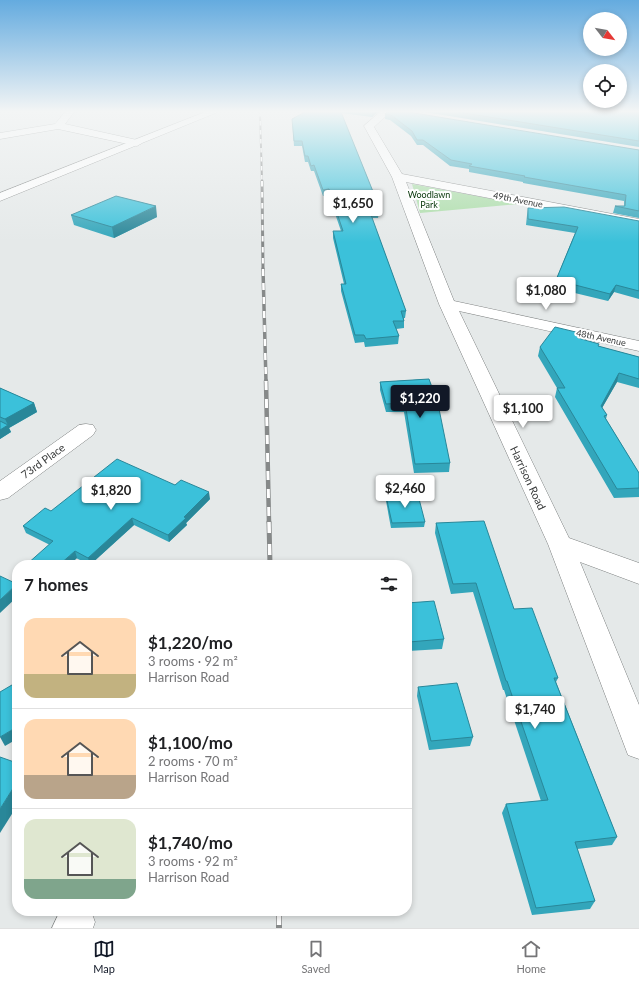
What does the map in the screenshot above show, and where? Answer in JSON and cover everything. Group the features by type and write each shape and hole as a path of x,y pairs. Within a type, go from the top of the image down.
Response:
{"street":[{"path":"0,197 106,155"},
{"name":"Harrison Road","path":"386,155 398,177 447,304 560,544 639,744"},
{"name":"49th Avenue","path":"398,177 639,223"},
{"name":"48th Avenue","path":"447,304 639,346"},
{"name":"73rd Place","path":"0,492 86,430"},
{"path":"560,544 639,574"}],"green space":[{"name":"Woodlawn Park","path":"412,184 519,204 420,213"}],"building":[{"path":"358,155 374,194 371,194 379,212 370,212 406,311 401,311 404,321 393,321 399,336 366,339 364,335 355,335 341,284 346,284 333,231 343,231 329,189 323,190 314,165 311,166 308,156 305,156"},
{"path":"444,155 639,155 639,211 615,206 625,206 626,195 469,166 472,164 451,160"},
{"path":"116,196 156,206 112,227 71,215"},
{"path":"564,207 639,221 639,291 616,285 610,294 556,280 578,227 528,219 528,208"},
{"path":"555,327 580,333 578,338 599,344 598,346 639,357 639,379 619,373 601,406 607,415 604,416 639,473 639,488 617,489 557,388 565,388 540,347"},
{"path":"429,379 438,404 450,463 415,464 405,403 386,404 380,382"},
{"path":"0,388 34,403 5,419 0,417"},
{"path":"0,421 8,425 0,430"},
{"path":"117,459 175,485 181,480 209,492 184,517 186,518 168,535 132,518 88,558 75,551 65,560 32,560 53,541 23,526 45,508 51,511"},
{"path":"418,495 425,522 392,523 386,496"},
{"path":"484,521 514,609 532,608 558,678 554,678 617,837 575,842 595,901 536,908 506,804 548,800 506,681 476,583 453,584 436,523"},
{"path":"0,576 12,582 12,589 0,600"},
{"path":"434,601 444,639 412,642 412,603"},
{"path":"457,683 473,737 431,741 418,687"},
{"path":"12,685 12,730 0,737 0,692"},
{"path":"0,757 12,761 12,790 0,809"}],"railway":[{"path":"261,155 262,182"},
{"path":"262,181 263,270"},
{"path":"263,269 266,382"},
{"path":"266,381 269,523"},
{"path":"269,522 270,560"},
{"path":"279,916 279,928"}]}
